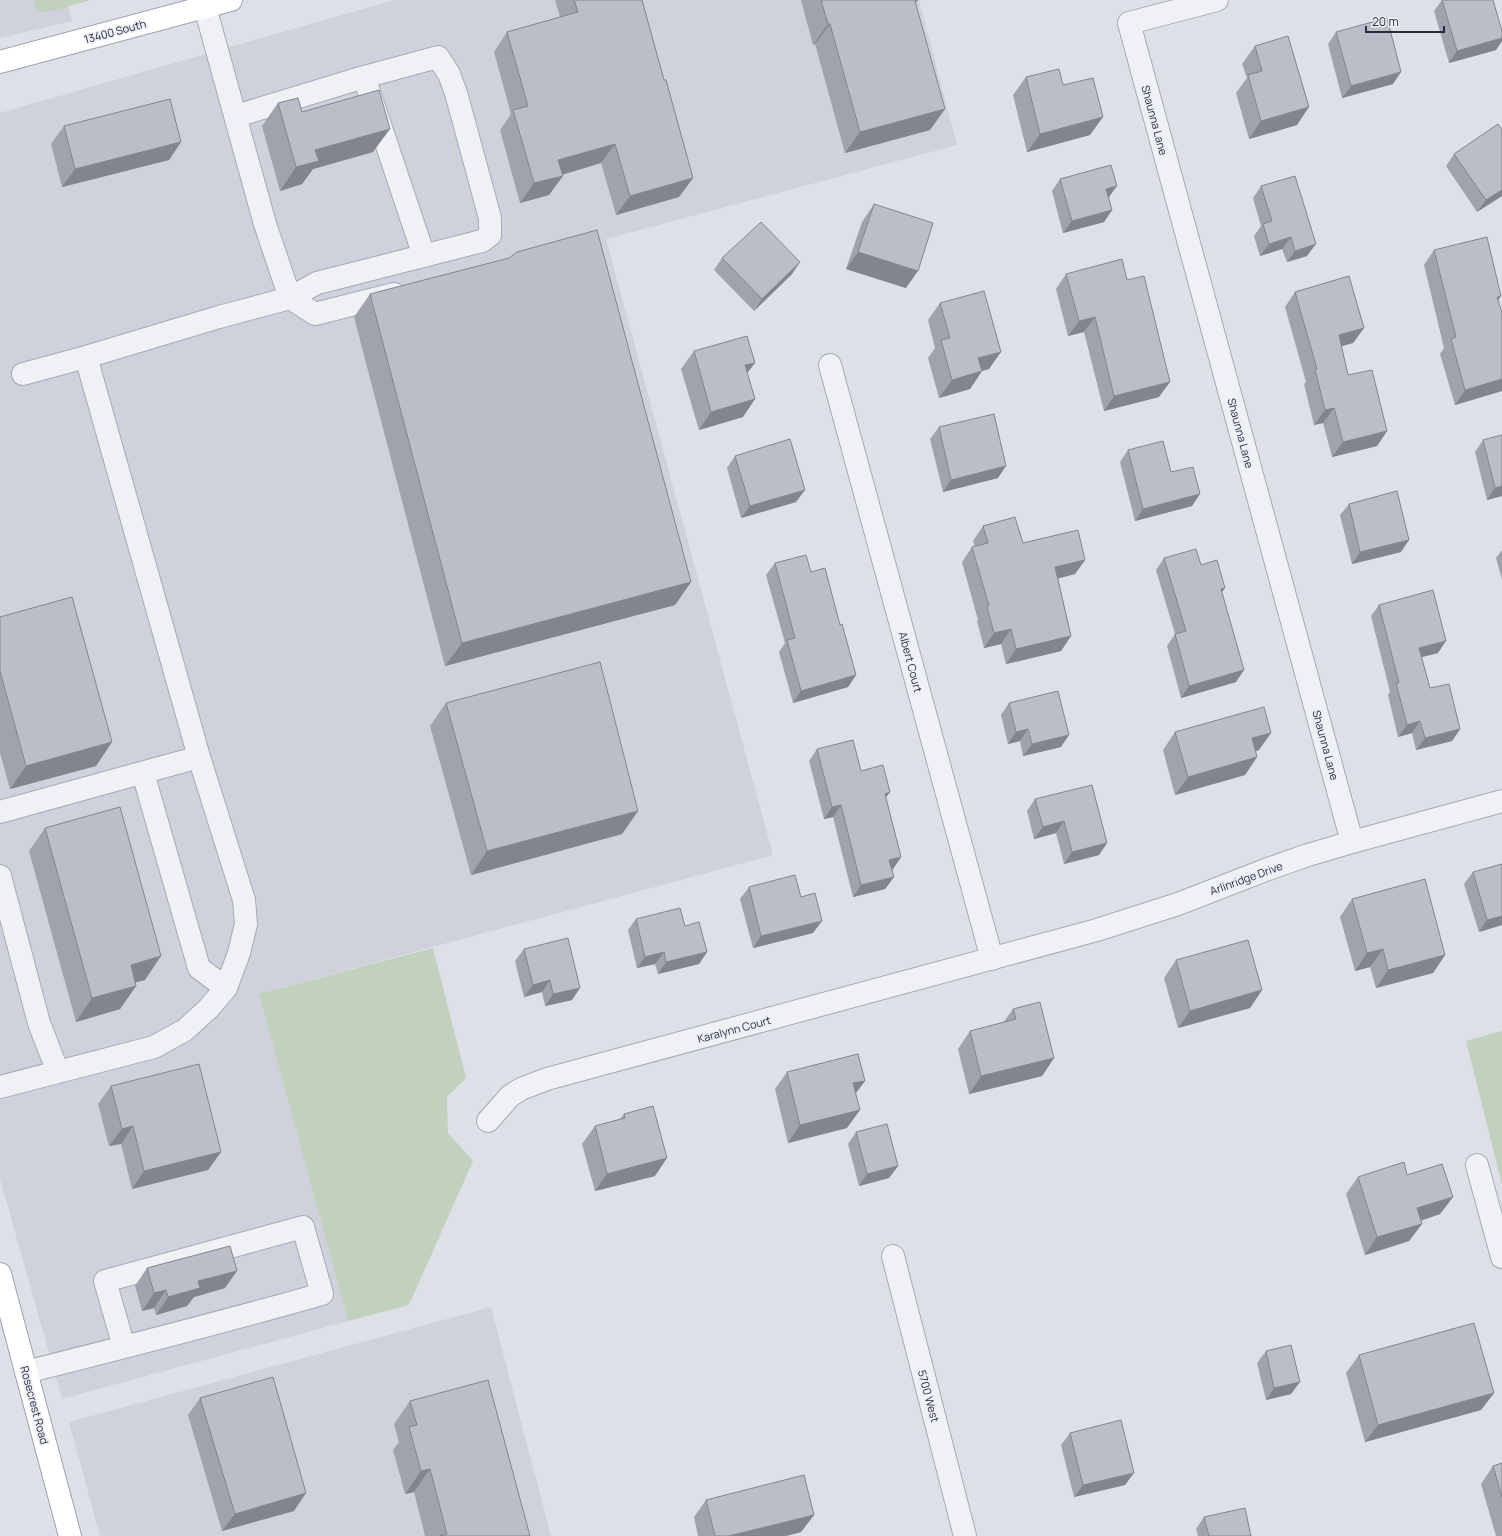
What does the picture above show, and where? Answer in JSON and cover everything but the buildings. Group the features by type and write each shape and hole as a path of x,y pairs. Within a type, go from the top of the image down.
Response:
{"main road":[{"name":"13400 South","path":"0,62 231,0"},
{"name":"Rosecrest Road","path":"0,1274 70,1536"}],"street":[{"name":"Shaunna Lane","path":"1217,0 1129,23 1352,842"},
{"path":"205,7 265,224 290,298 315,314 414,288"},
{"path":"23,374 290,298 318,283 482,241 490,235 490,218 449,74 438,57 364,77 236,116"},
{"path":"364,77 424,256"},
{"path":"0,1086 154,1047 185,1030 208,1009 226,988 239,953 246,924 244,900 199,757 86,357"},
{"name":"Albert Court","path":"830,365 992,959"},
{"path":"0,812 199,757"},
{"path":"143,773 199,968 226,988"},
{"name":"Arlinridge Drive","path":"992,959 1138,918 1268,869 1352,842 1502,802"},
{"path":"0,876 39,1023 58,1072"},
{"name":"Karalynn Court","path":"488,1121 510,1096 521,1089 547,1079 992,959"},
{"path":"1477,1165 1502,1256"},
{"path":"26,1372 124,1347 322,1294 303,1227 105,1281 124,1347"},
{"name":"5700 West","path":"893,1256 965,1536"}],"shaded area":[{"path":"0,0 66,0 72,21 0,38"},
{"path":"394,0 919,0 957,145 606,239 773,855 259,994 348,1321 62,1399 0,1179 0,113"},
{"path":"491,1307 551,1536 100,1536 69,1422"}],"green space":[{"path":"33,0 91,0 48,12 36,11"},
{"path":"433,948 466,1078 447,1097 448,1133 473,1161 409,1305 348,1321 259,994"},
{"path":"1502,1031 1502,1185 1466,1041"}]}
